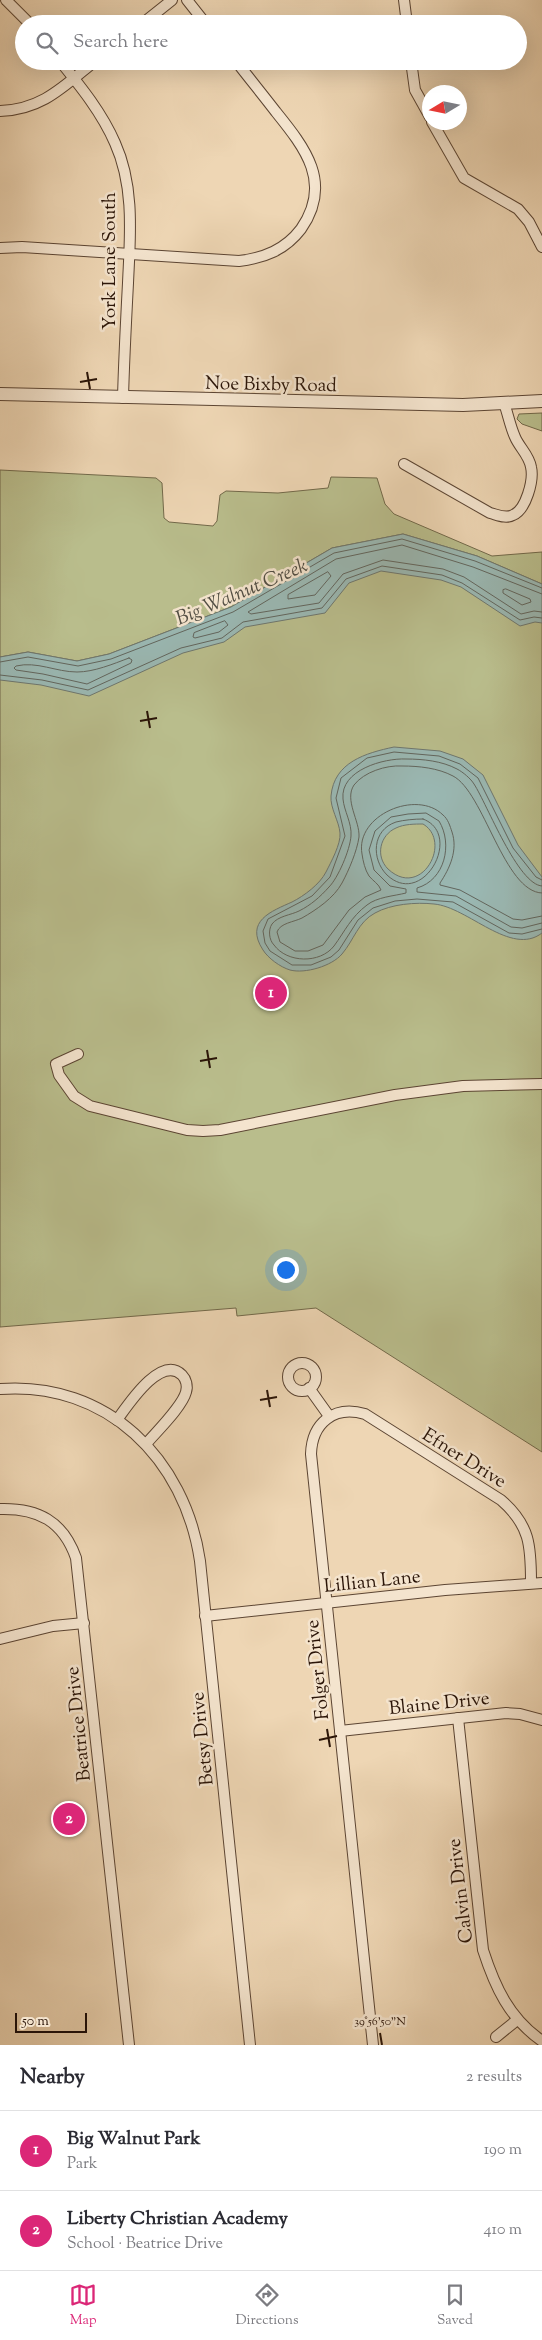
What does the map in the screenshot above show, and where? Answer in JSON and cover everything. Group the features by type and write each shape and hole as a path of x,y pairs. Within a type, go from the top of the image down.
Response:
{"street":[{"path":"6,0 21,15"},
{"path":"153,15 172,0"},
{"path":"187,0 199,15"},
{"path":"404,0 406,15"},
{"name":"York Lane South","path":"67,70 106,125 122,162 130,208 130,255 123,398"},
{"path":"0,111 16,110 41,103 84,70"},
{"path":"0,248 22,247 239,261 255,259 284,247 296,236 310,212 315,178 303,145 243,70"},
{"path":"412,70 415,90 422,103"},
{"path":"437,130 464,178 518,209 528,222 542,247"},
{"name":"Noe Bixby Road","path":"0,394 463,405 542,401"},
{"path":"404,464 490,513 506,517 515,514 522,507 532,476 529,460 515,437 504,403"},
{"path":"78,1054 56,1064 62,1080 74,1096 90,1106 187,1130 220,1130 356,1102 442,1088 542,1084"},
{"path":"117,1420 158,1372 172,1369 181,1374 186,1382 184,1396 146,1444"},
{"path":"309,1388 329,1416"},
{"name":"Betsy Drive","path":"0,1389 38,1390 66,1395 117,1420 146,1444 174,1481 192,1522 200,1562 250,2045"},
{"name":"Efner Drive","path":"329,1416 347,1411 364,1414 501,1500 518,1516 523,1525 530,1549 531,1582"},
{"name":"Folger Drive","path":"329,1416 315,1432 311,1454 373,2045"},
{"name":"Beatrice Drive","path":"0,1509 32,1512 55,1524 64,1534 76,1558 129,2045"},
{"name":"Lillian Lane","path":"205,1616 531,1582 542,1583"},
{"path":"0,1639 53,1626 84,1623"},
{"name":"Blaine Drive","path":"340,1731 506,1713 520,1714 542,1720"},
{"name":"Calvin Drive","path":"458,1718 483,1950 492,1979 505,2005 517,2020 542,2041"},
{"path":"496,2037 517,2020"}],"green space":[{"path":"542,413 542,431 522,424 517,419 519,414"},
{"path":"0,470 156,478 162,483 164,518 169,522 213,526 217,521 220,495 226,491 278,493 328,488 331,477 377,478 385,504 394,514 492,556 542,552 542,584 477,556 403,534 332,548 231,607 109,654 77,661 28,652 0,657"},
{"path":"416,556 542,616 542,1452 316,1308 237,1316 236,1308 0,1327 0,670 40,678"}],"water":[{"path":"403,534 477,556 542,584 542,623 535,622 520,626 461,587 441,580 381,571 349,583 325,613 245,627 224,642 183,653 89,696 41,685 0,680 0,657 28,652 77,661 109,654 231,607 332,548"},
{"path":"394,747 440,751 463,759 483,775 518,845 542,877 542,933 530,939 517,939 489,929 447,907 419,903 396,906 381,910 364,921 346,949 332,962 310,970 296,971 286,969 271,959 263,950 258,940 259,924 269,913 297,899 316,885 328,868 340,837 331,796 333,784 338,775 345,767 363,756","holes":["409,824 423,824 431,832 435,843 434,854 429,865 421,873 412,878 400,877 384,864 381,846 391,831"]}],"place":[{"name":"Big Walnut Park","path":"271,993"},
{"name":"Liberty Christian Academy","path":"69,1819"}],"water label":[{"name":"Big Walnut Creek","path":"241,591"}]}
